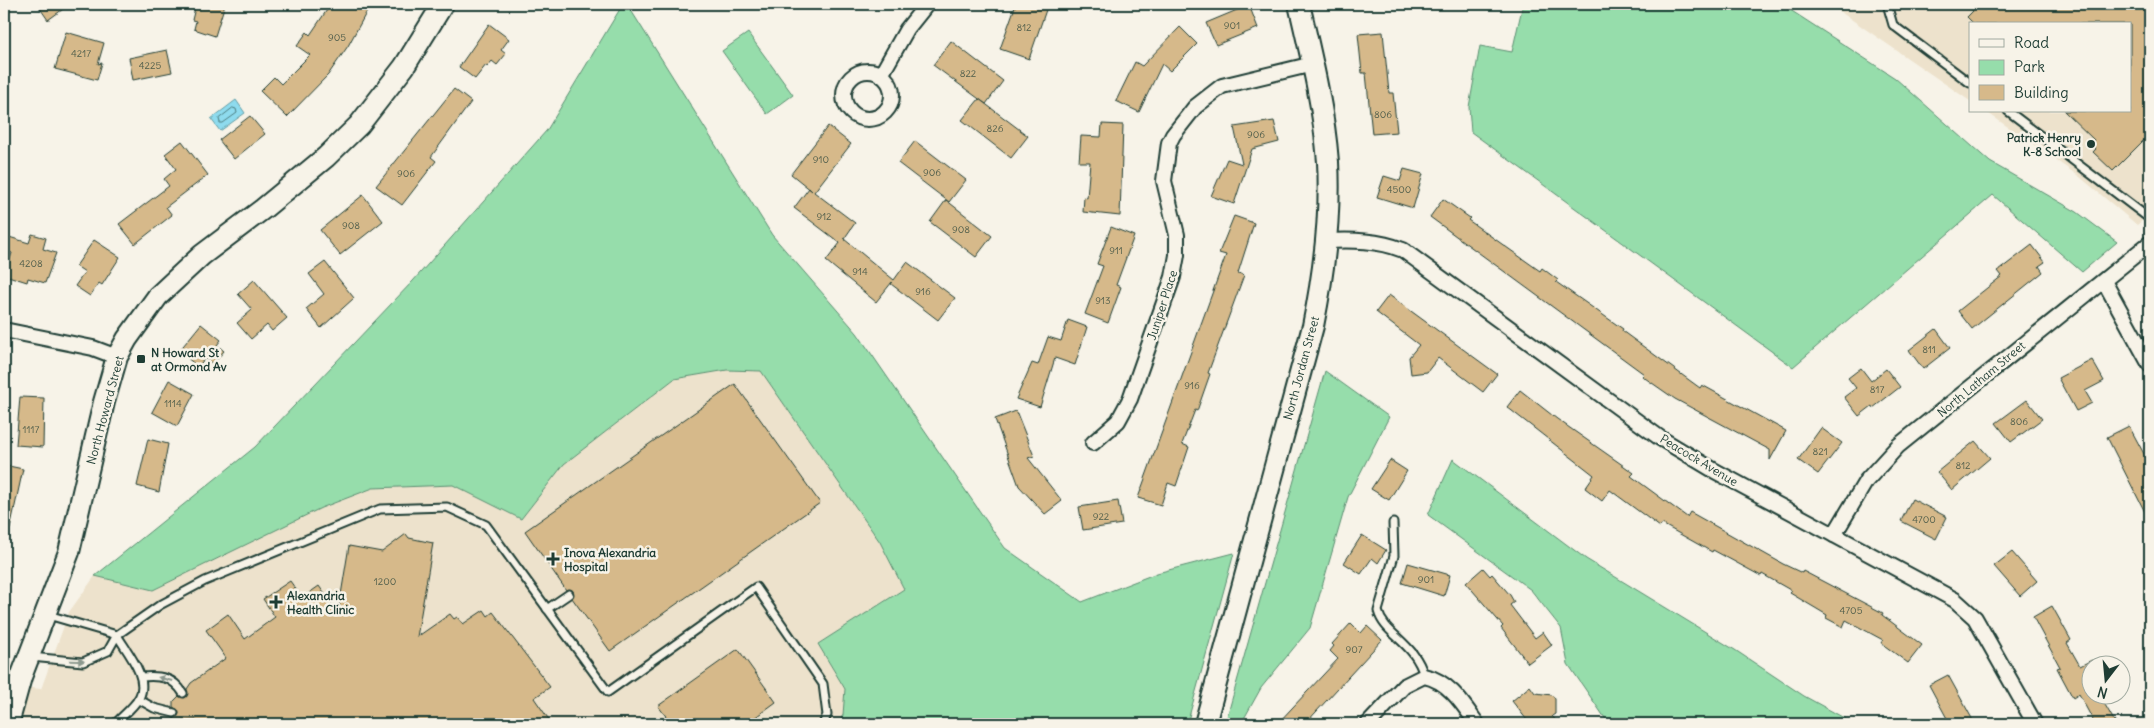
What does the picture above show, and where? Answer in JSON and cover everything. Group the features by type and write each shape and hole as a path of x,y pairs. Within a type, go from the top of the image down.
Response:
{"street":[{"name":"North Howard Street","path":"8,724 28,657 61,576 75,532 104,402 117,357 145,314 170,285 202,255 263,209 326,157 359,125 404,67 443,4"},
{"path":"881,75 907,29 927,4"},
{"name":"North Jordan Street","path":"1205,724 1314,326 1327,241 1328,162 1313,64 1299,4"},
{"name":"Juniper Place","path":"1093,443 1118,421 1130,399 1173,277 1178,255 1177,235 1164,181 1168,150 1173,135 1195,107 1222,86 1313,64"},
{"name":"Peacock Avenue","path":"1327,241 1366,241 1404,250 1660,438 1715,471 1885,564 1939,590 1965,608 1994,648 2035,724"},
{"name":"North Latham Street","path":"1834,535 1866,482 1898,446 2150,244"},
{"path":"2104,281 2150,365"},
{"path":"4,330 88,347 117,357"},
{"path":"1368,724 1404,686 1424,676 1439,681 1457,698 1477,724"}],"lane":[{"path":"1887,4 1893,25 1969,81"},
{"path":"2009,112 2150,219"},
{"path":"28,657 83,662 108,651 117,635 160,605 205,581 380,509 447,507 486,525 608,692 756,587 823,684 826,715 823,724"},
{"path":"1393,524 1394,556 1378,611 1380,619 1408,646 1420,662 1424,676"},
{"path":"547,609 569,594"},
{"path":"45,614 117,635 141,677 142,690 138,699 115,724"},
{"path":"141,677 166,678 176,682 183,693"},
{"path":"138,699 154,708 174,713"}],"shaded area":[{"name":"Patrick Henry K-8 School","path":"1829,4 2150,4 2150,214 2137,225 2080,177 1986,112 2132,112 2132,22 1969,22 1969,100"},
{"name":"Inova Alexandria Hospital","path":"727,370 761,371 880,542 904,589 818,644 845,689 843,715 838,724 4,724 4,685 41,689 69,612 95,576 153,590 321,508 373,488 453,485 521,519 564,464 674,379"}],"green space":[{"path":"623,4 627,4 772,235 857,333 1005,548 1082,602 1157,573 1234,553 1187,724 838,724 843,715 845,689 818,644 904,589 880,542 761,371 727,370 674,379 564,464 521,519 453,485 373,488 321,508 153,590 95,576 255,447 413,281 547,130"},
{"path":"1523,4 1781,4 1895,78 1990,162 2077,212 2117,242 2082,272 1993,195 1793,367 1471,132 1469,107 1480,46 1512,52"},
{"path":"748,33 793,95 767,114 722,51"},
{"path":"1325,371 1389,417 1348,497 1310,628 1261,688 1241,724 1225,724"},
{"path":"1453,459 1586,559 1735,650 1804,696 1855,724 1609,724 1568,664 1561,628 1531,590 1428,515"}],"water":[{"path":"236,100 245,113 220,131 211,119"}],"building":[{"path":"37,4 70,4 48,20"},
{"path":"196,4 225,4 215,36 194,29 196,21 192,20"},
{"path":"331,4 371,4 348,46 328,75 287,117 260,91 274,77 281,84 310,55 297,46 307,32 310,35"},
{"path":"1016,4 1048,4 1029,59 1000,49"},
{"path":"1966,4 2150,4 2150,134 2113,171 2093,152 2096,149 2090,144 2094,140 2065,112 2132,112 2132,22 1972,22 1967,17 1973,11"},
{"path":"1249,5 1258,28 1216,45 1206,23"},
{"path":"489,24 509,39 501,50 506,54 497,65 492,61 487,67 486,65 475,79 459,67"},
{"path":"1180,27 1197,44 1170,71 1162,64 1139,112 1116,101 1135,62 1142,66"},
{"path":"66,32 104,43 98,64 102,63 97,80 55,69"},
{"path":"1383,32 1389,93 1393,93 1397,132 1372,134 1366,73 1362,73 1358,34"},
{"path":"951,41 1003,81 986,104 933,65"},
{"path":"167,50 172,72 133,80 129,58"},
{"path":"454,89 471,102 431,157 436,161 402,205 376,186"},
{"path":"979,99 1028,136 1011,158 962,120"},
{"path":"250,116 265,134 234,159 219,140"},
{"path":"1274,121 1279,142 1252,149 1234,204 1211,196 1227,159 1242,164 1234,127"},
{"path":"1102,124 1123,125 1120,216 1083,212 1084,197 1087,198 1090,162 1079,162 1081,136 1101,137"},
{"path":"828,126 851,144 814,192 855,223 844,239 894,280 907,262 955,298 938,320 891,284 892,282 876,302 826,261 840,243 794,208 809,188 791,174"},
{"path":"182,141 208,175 166,207 172,215 135,244 119,224 169,186 164,179 176,169 165,154"},
{"path":"915,141 966,180 949,202 898,163"},
{"path":"1404,169 1423,174 1413,208 1377,197 1384,176 1400,181"},
{"path":"363,195 383,221 340,255 320,230"},
{"path":"1443,199 1470,218 1468,220 1540,271 1542,268 1558,280 1556,282 1623,329 1622,331 1700,388 1702,385 1786,431 1770,460 1770,450 1675,399 1642,376 1644,374 1430,217"},
{"path":"946,200 992,236 976,257 930,222"},
{"path":"1234,216 1254,223 1238,273 1244,275 1208,373 1210,374 1197,411 1195,410 1182,444 1189,447 1176,486 1168,483 1161,505 1138,498 1226,255 1219,253"},
{"path":"1111,227 1134,236 1116,285 1121,287 1108,323 1085,314 1103,266 1097,264"},
{"path":"32,234 46,238 43,249 56,253 45,283 28,278 27,282 5,275 12,253 5,250 9,237 29,243"},
{"path":"94,240 120,257 102,285 99,283 90,296 75,286 85,272 76,266"},
{"path":"2032,245 2045,262 2039,266 2043,272 1972,329 1958,311 2002,276 1998,271"},
{"path":"325,262 354,298 321,328 306,309 324,294 309,274"},
{"path":"254,280 287,318 272,331 267,325 251,339 237,323 252,310 238,294"},
{"path":"1389,295 1497,374 1483,392 1438,358 1427,372 1411,374 1409,357 1419,345 1376,312"},
{"path":"1068,320 1087,327 1075,365 1055,358 1040,407 1016,399 1032,363 1038,365 1048,337 1061,341"},
{"path":"201,324 221,340 217,345 224,351 213,364 205,358 198,367 179,351"},
{"path":"1936,329 1950,348 1923,369 1909,350"},
{"path":"2092,360 2104,381 2085,391 2092,403 2076,411 2058,378"},
{"path":"1861,368 1871,381 1886,369 1900,387 1873,408 1872,406 1859,416 1844,397 1856,388 1848,378"},
{"path":"169,380 194,394 177,426 152,412"},
{"path":"735,384 820,503 610,651 572,598 573,591 566,590 525,531"},
{"path":"1520,390 1557,419 1634,473 1631,476 1687,517 1690,512 1783,564 1802,573 1803,571 1883,613 1882,615 1922,645 1908,663 1881,643 1883,640 1846,620 1843,627 1826,618 1827,615 1790,593 1792,591 1762,574 1761,576 1713,550 1712,552 1662,524 1660,527 1610,490 1602,501 1585,488 1594,475 1507,407"},
{"path":"20,397 44,398 43,447 16,445"},
{"path":"2027,400 2042,419 2011,442 1996,423"},
{"path":"1016,411 1034,456 1028,458 1062,501 1045,514 1019,486 995,419"},
{"path":"2129,426 2150,465 2150,522 2107,437"},
{"path":"1821,428 1842,443 1818,474 1798,460"},
{"path":"148,439 168,444 159,492 137,486"},
{"path":"1975,441 1990,458 1952,490 1937,472"},
{"path":"1390,460 1407,471 1389,500 1371,489"},
{"path":"4,465 23,469 10,529 4,528"},
{"path":"1912,499 1947,517 1936,539 1901,521"},
{"path":"1118,501 1122,524 1083,530 1079,507"},
{"path":"406,534 409,538 433,543 417,637 450,614 454,619 457,617 463,624 484,610 488,616 493,612 550,687 534,698 552,724 198,724 196,720 174,721 174,718 179,714 178,710 173,707 173,702 179,696 186,697 187,689 191,683 226,658 206,630 228,614 245,639 275,617 263,599 290,581 302,598 319,586 338,613 349,546 382,552"},
{"path":"1362,535 1386,550 1378,563 1372,558 1361,574 1344,563"},
{"path":"2012,552 2037,581 2020,596 1994,566"},
{"path":"1408,563 1450,575 1444,596 1402,583"},
{"path":"1483,568 1490,576 1492,574 1510,595 1514,602 1510,605 1535,638 1543,632 1552,645 1528,663 1501,628 1503,626 1466,583"},
{"path":"2052,606 2071,640 2067,643 2080,666 2082,665 2082,700 2079,694 2073,698 2057,668 2060,667 2033,617"},
{"path":"1351,623 1361,633 1367,626 1382,640 1305,724 1277,724 1338,659 1330,651 1334,646 1332,644"},
{"path":"738,649 776,702 746,724 672,724 658,706"},
{"path":"1948,675 1975,724 1950,724 1929,685"},
{"path":"1530,686 1535,693 1552,695 1555,699 1555,714 1552,716 1559,724 1530,724 1512,701"},
{"path":"2085,706 2106,706 2116,724 2095,724"}],"place":[{"name":"Patrick Henry K-8 School","path":"2091,144"},
{"name":"N Howard St at Ormond Av","path":"141,359"},
{"name":"Inova Alexandria Hospital","path":"553,559"},
{"name":"Alexandria Health Clinic","path":"276,602"}]}
